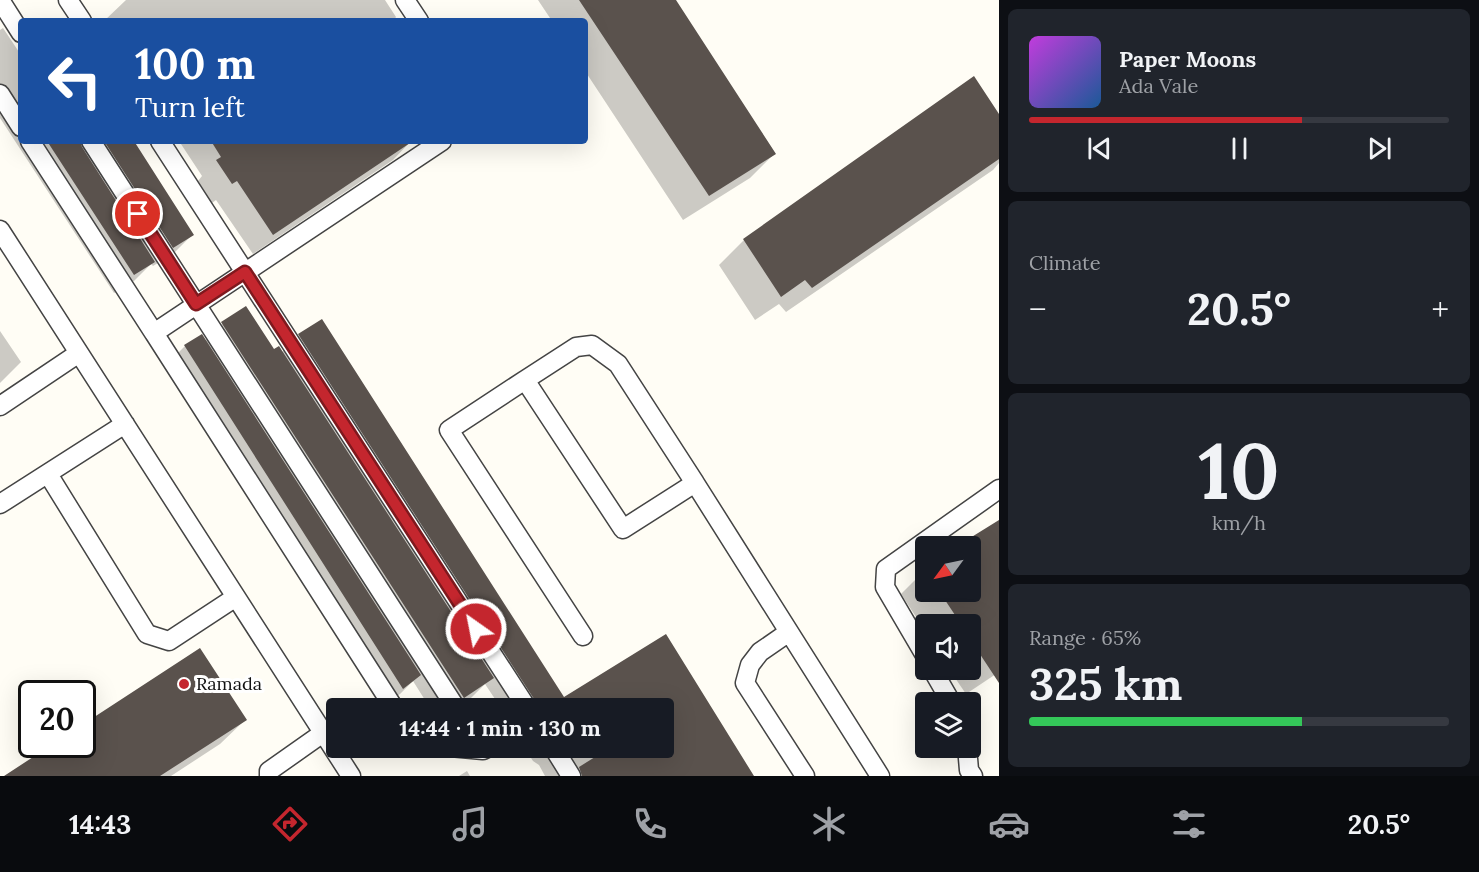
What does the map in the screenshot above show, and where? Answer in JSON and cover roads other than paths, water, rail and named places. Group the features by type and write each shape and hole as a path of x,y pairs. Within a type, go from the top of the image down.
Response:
{"lane":[{"path":"0,0 18,28"},
{"path":"68,0 80,18"},
{"path":"405,0 417,18"},
{"path":"0,94 18,122"},
{"path":"32,144 388,698"},
{"path":"93,144 450,698"},
{"path":"162,144 521,698"},
{"path":"154,333 437,144"},
{"path":"0,230 351,776"},
{"path":"583,636 449,430 576,347 592,345 618,364 880,776"},
{"path":"0,406 79,353"},
{"path":"525,380 623,529 695,483"},
{"path":"0,504 125,424"},
{"path":"48,474 147,634 169,641 236,597"},
{"path":"915,638 885,587 886,569 999,489"},
{"path":"789,632 760,652 750,665 745,683 805,776"},
{"path":"268,776 269,771 323,733"},
{"path":"560,758 572,776"},
{"path":"967,758 968,774"}],"place":[{"name":"Ramada","path":"184,684"}]}
